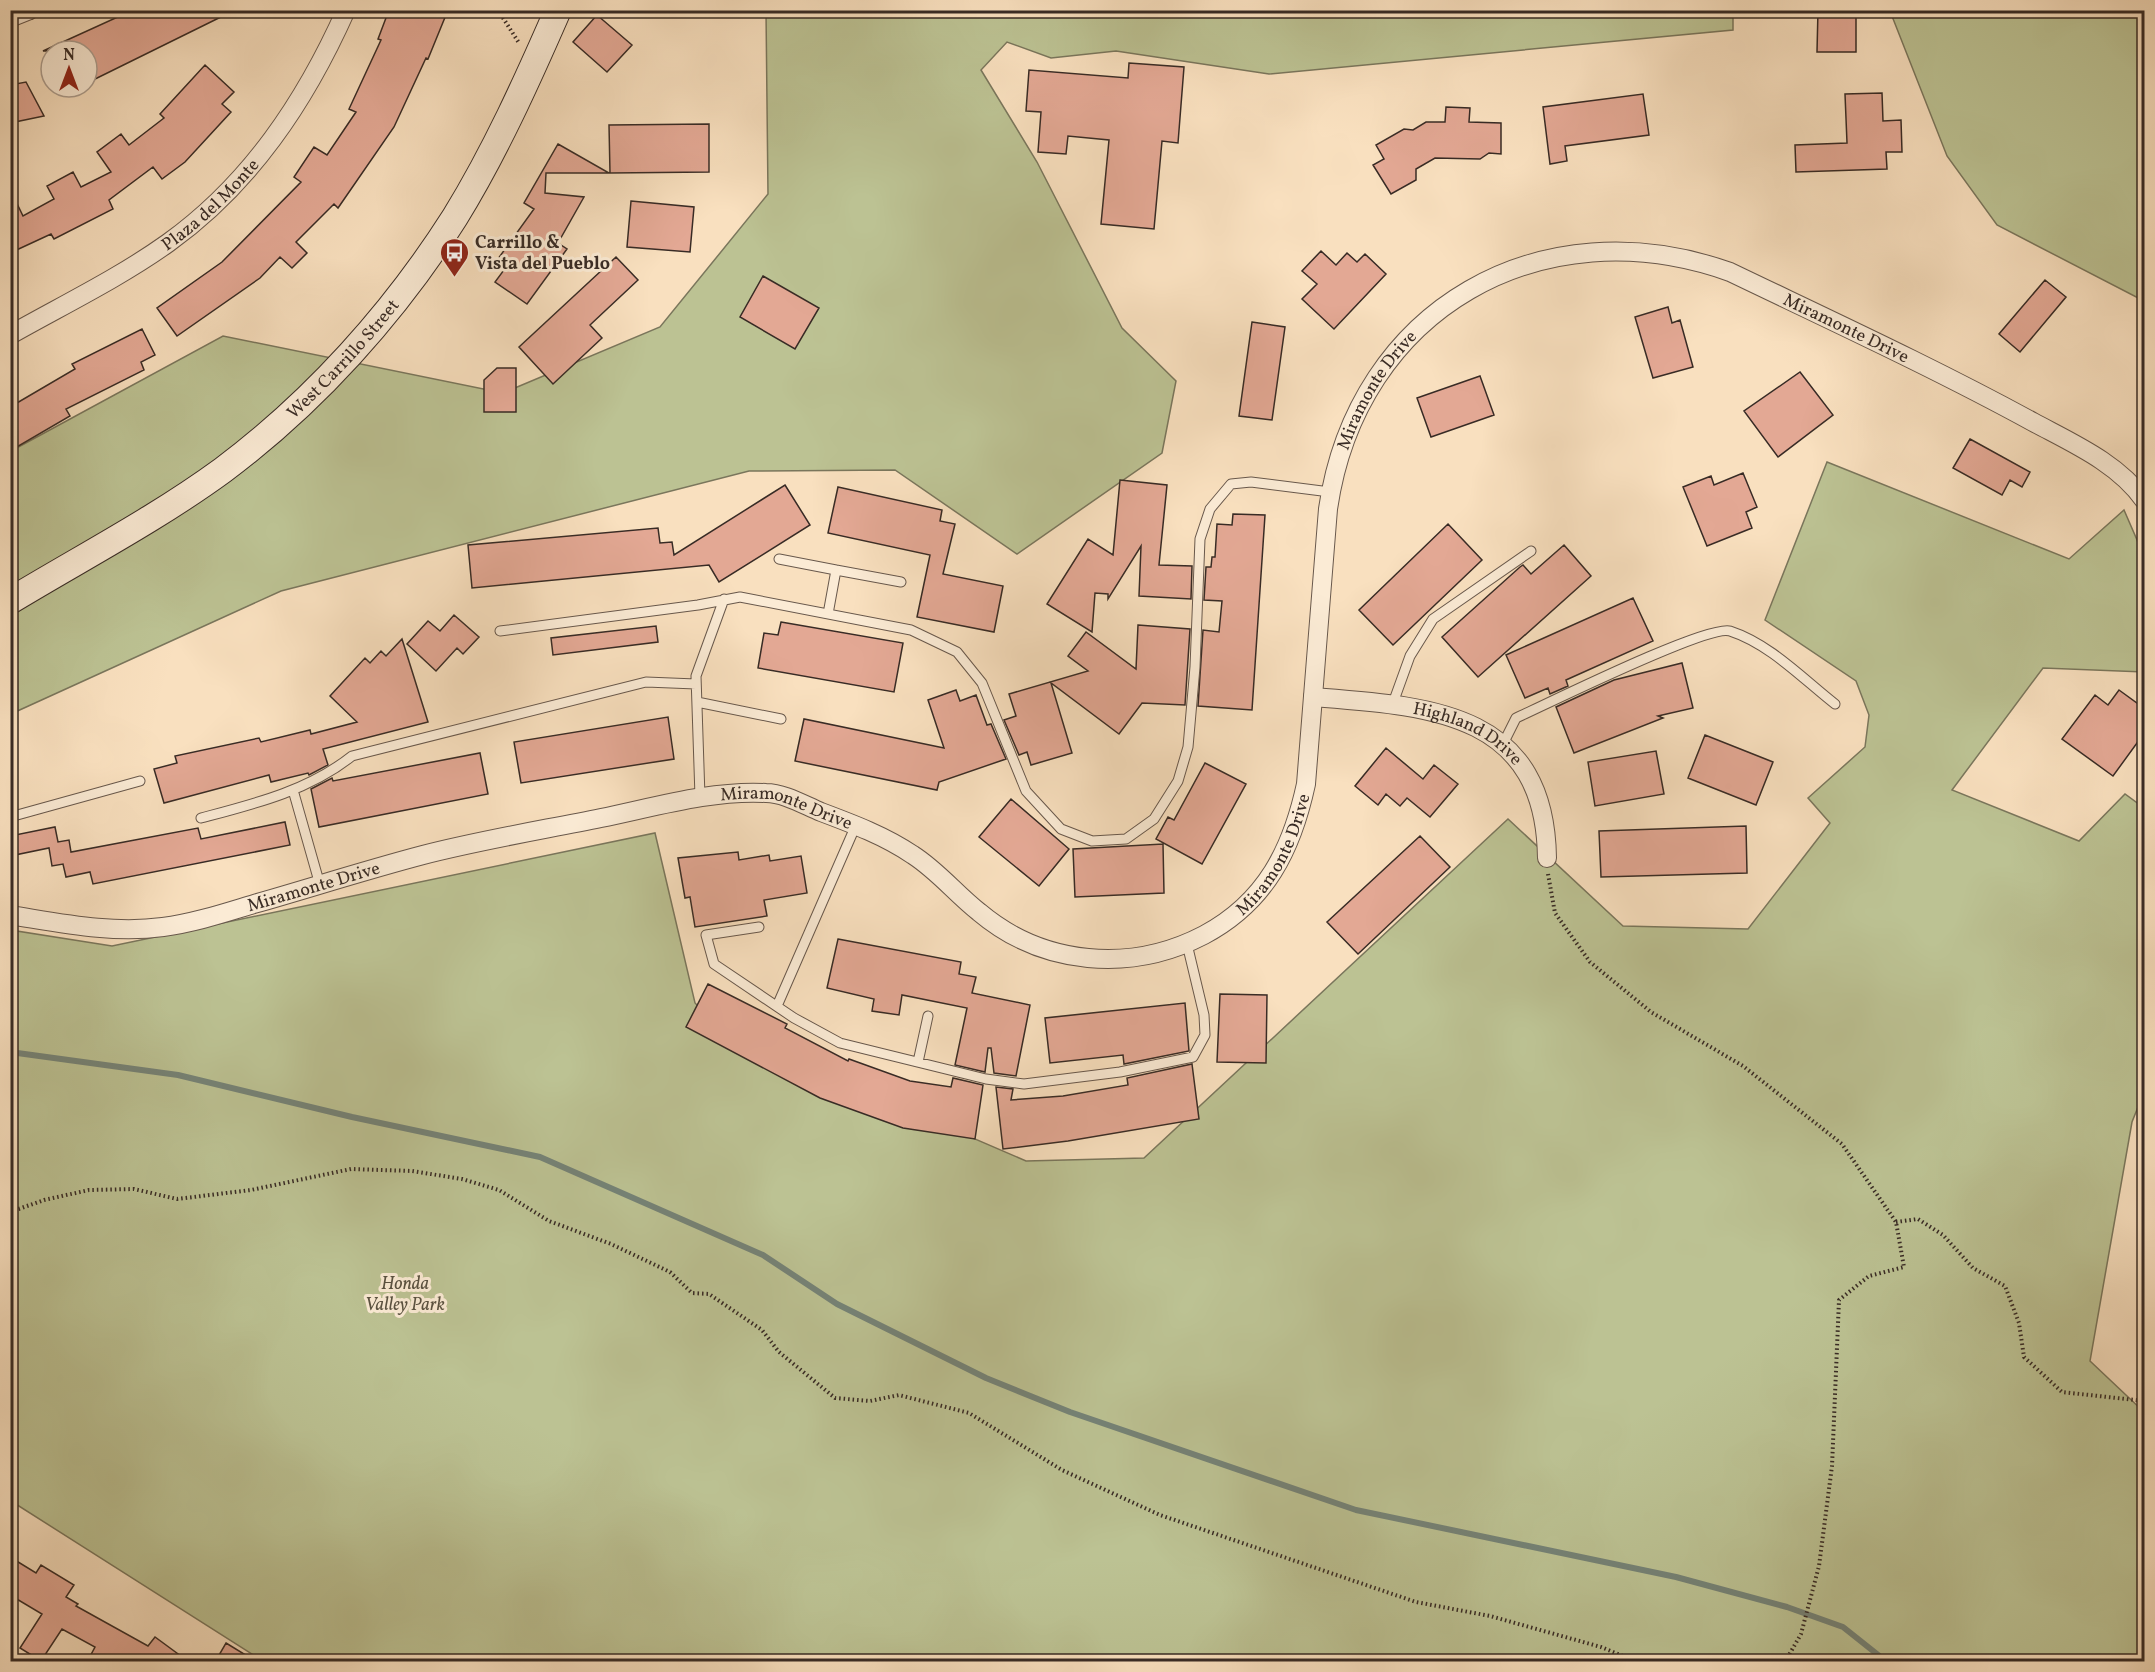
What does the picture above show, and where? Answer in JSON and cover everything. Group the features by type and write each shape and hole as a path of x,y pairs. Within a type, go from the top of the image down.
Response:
{"main road":[{"name":"West Carrillo Street","path":"10,601 222,470 312,393 358,344 406,287 454,218 488,160 534,66 558,10"}],"street":[{"path":"10,18 30,10"},
{"name":"Plaza del Monte","path":"10,335 167,244 231,189 285,124 312,81 346,10"},
{"name":"Miramonte Drive","path":"10,915 91,927 161,927 201,920 424,855 700,797 770,792 856,825 912,854 1001,929 1051,952 1106,960 1161,953 1187,944 1235,915 1272,874 1287,850 1297,824 1306,784 1330,492 1343,440 1356,412 1376,377 1401,345 1422,324 1455,299 1508,271 1558,256 1621,249 1661,252 1701,261 1730,272 2016,412 2114,469 2145,500"},
{"name":"Highland Drive","path":"1313,697 1393,703 1459,720 1503,744 1522,765 1536,789 1547,825 1547,858"}],"lane":[{"path":"500,631 699,605 740,597 911,630 957,652 982,683 1026,791 1061,829 1092,841 1126,839 1154,819 1178,781 1188,747 1195,667 1200,539 1210,509 1231,484 1251,482 1330,492"},
{"path":"1393,703 1410,656 1433,619 1531,550"},
{"path":"778,559 901,582"},
{"path":"828,614 836,570"},
{"path":"700,797 696,676 724,599"},
{"path":"1503,744 1516,718 1687,641 1727,630 1756,642 1835,704"},
{"path":"201,818 274,798 329,774 352,756 646,682 696,684"},
{"path":"697,702 781,719"},
{"path":"10,817 140,781"},
{"path":"293,790 320,885"},
{"path":"777,1006 856,825"},
{"path":"759,927 706,935 714,964 777,1006 840,1043 986,1079 1024,1084 1120,1072 1192,1056 1205,1035 1204,1015 1187,944"},
{"path":"918,1062 928,1016"}],"path":[{"path":"498,10 534,66"},
{"path":"1547,858 1555,913 1590,962 1651,1012 1743,1066 1842,1144 1896,1222 1904,1267 1869,1276 1839,1300 1832,1466 1820,1566 1803,1627 1785,1662"},
{"path":"10,1212 44,1200 89,1190 134,1189 177,1199 251,1190 351,1169 412,1171 462,1179 499,1190 549,1221 611,1244 670,1272 692,1293 709,1294 762,1330 778,1352 835,1398 870,1401 899,1395 969,1413 1062,1470 1160,1515 1416,1602 1490,1616 1601,1647 1637,1662"},
{"path":"1896,1222 1918,1219 1943,1235 1973,1268 2005,1286 2019,1323 2024,1357 2062,1392 2145,1401"}],"green space":[{"path":"766,11 1733,11 1733,30 1269,74 1116,51 1051,58 1007,42 981,70 1037,162 1122,328 1176,381 1162,453 1017,554 895,470 749,471 281,591 13,713 11,711 11,451 223,336 503,393 660,327 768,194"},
{"path":"1890,11 2144,11 2144,301 1997,225 1947,156"},
{"name":"Honda Valley Park","path":"1827,462 2069,559 2124,510 2144,556 2144,672 2043,668 1952,790 2079,841 2125,794 2144,808 2144,1092 2132,1122 2090,1361 2144,1412 2144,1661 263,1661 11,1501 10,930 112,946 655,833 695,1003 720,1029 1026,1161 1144,1158 1508,819 1623,926 1748,929 1830,823 1808,798 1865,747 1869,715 1856,681 1765,620"}],"building":[{"path":"133,10 235,10 99,77 99,39 69,39"},
{"path":"389,10 448,10 428,59 426,58 394,127 338,208 334,204 296,242 307,253 292,268 280,257 260,278 177,336 157,308 222,262 301,182 294,177 314,147 327,155 356,112 349,109 381,40 378,39"},
{"path":"1818,10 1856,10 1856,52 1817,52"},
{"path":"597,15 632,45 607,72 573,42"},
{"path":"1129,63 1184,67 1178,143 1162,141 1154,229 1101,224 1109,140 1068,136 1066,154 1038,152 1041,112 1026,111 1029,70 1128,78"},
{"path":"205,65 234,92 222,104 231,112 185,162 162,179 153,167 109,200 113,209 54,239 51,234 10,253 10,189 23,216 54,199 47,186 73,172 81,187 111,172 97,152 121,134 129,145 164,118 160,114"},
{"path":"26,82 44,116 10,123 10,85"},
{"path":"1882,93 1883,121 1901,120 1902,152 1886,152 1887,169 1796,172 1795,145 1847,143 1845,94"},
{"path":"1643,94 1649,135 1565,146 1567,161 1550,164 1543,107"},
{"path":"1446,107 1470,108 1469,122 1501,123 1501,154 1489,153 1480,159 1435,158 1416,169 1416,180 1391,194 1373,165 1384,159 1376,145 1404,129 1413,130 1426,122 1445,122"},
{"path":"709,124 709,172 610,173 609,125"},
{"path":"558,144 609,173 546,173 545,193 584,197 558,243 567,249 527,304 495,282 504,270 495,263 534,209 524,203"},
{"path":"631,201 694,207 690,252 627,247"},
{"path":"1321,251 1336,265 1347,253 1357,262 1365,254 1386,274 1334,329 1302,299 1317,284 1302,271"},
{"path":"616,257 638,280 590,325 602,338 553,384 519,347"},
{"path":"763,276 819,308 795,349 740,317"},
{"path":"2045,280 2066,297 2020,352 1999,334"},
{"path":"1668,307 1672,323 1680,320 1693,367 1653,378 1635,317"},
{"path":"1252,322 1285,327 1272,420 1239,416"},
{"path":"142,329 155,355 141,362 144,370 66,409 70,416 10,451 10,407 75,369 72,364"},
{"path":"497,368 516,368 516,412 484,412 484,380"},
{"path":"1800,372 1833,415 1778,457 1744,411"},
{"path":"1480,376 1494,415 1431,437 1417,398"},
{"path":"1970,439 2030,472 2022,487 2010,480 2002,495 1953,468"},
{"path":"1743,473 1757,507 1746,512 1752,528 1707,546 1683,487 1711,476 1714,485"},
{"path":"1120,480 1167,485 1159,565 1192,566 1191,599 1139,596 1141,546 1108,599 1108,594 1095,593 1092,632 1047,604 1088,539 1113,555"},
{"path":"785,485 810,525 719,582 709,565 472,588 468,545 658,528 660,543 672,542 674,555"},
{"path":"838,487 942,510 940,521 955,524 943,574 1003,586 994,632 917,617 930,555 828,533"},
{"path":"1233,514 1265,515 1252,710 1198,706 1203,630 1219,632 1222,601 1204,600 1206,567 1211,567 1212,557 1215,557 1217,524 1232,525"},
{"path":"1448,524 1482,560 1393,645 1359,610"},
{"path":"1564,545 1591,576 1478,677 1442,637 1520,567 1523,565 1531,574"},
{"path":"1633,598 1653,641 1566,680 1568,686 1550,694 1548,688 1525,698 1506,655"},
{"path":"454,615 479,637 463,654 457,648 436,671 407,644 428,621 440,631"},
{"path":"781,622 903,643 894,692 758,668 764,633 778,635"},
{"path":"1138,625 1190,629 1185,705 1142,703 1119,734 1051,683 1072,753 1031,765 1027,752 1019,755 1004,720 1016,716 1009,694 1088,671 1068,656 1086,632 1136,669"},
{"path":"656,626 658,642 553,655 551,638"},
{"path":"402,639 428,722 323,749 328,765 309,775 308,773 271,782 269,775 164,803 154,769 177,763 175,756 259,738 261,742 310,730 311,734 357,722 330,696 365,658 370,663 381,651 386,656"},
{"path":"1682,663 1693,708 1658,716 1663,718 1574,753 1556,707 1614,680"},
{"path":"956,690 960,701 976,695 987,725 991,724 1006,759 939,782 937,790 795,761 804,719 944,748 928,700"},
{"path":"2119,690 2145,709 2145,732 2113,776 2062,739 2095,695 2108,705"},
{"path":"668,717 674,759 521,783 514,742"},
{"path":"1705,735 1773,762 1756,805 1688,778"},
{"path":"1386,748 1423,779 1434,765 1458,784 1430,817 1407,798 1400,806 1386,794 1378,805 1355,786"},
{"path":"1656,751 1664,794 1595,806 1588,762"},
{"path":"480,753 488,794 319,827 311,789 332,778 333,781"},
{"path":"1205,763 1246,784 1202,864 1156,839 1168,817 1174,820"},
{"path":"1011,799 1069,849 1039,886 979,837"},
{"path":"285,822 290,845 93,884 90,872 66,877 63,864 52,866 49,848 10,856 10,836 55,827 58,842 69,840 71,852 198,828 201,839"},
{"path":"1746,826 1747,873 1601,877 1599,831"},
{"path":"1420,836 1450,867 1358,954 1327,922"},
{"path":"1163,844 1164,893 1075,897 1073,849"},
{"path":"738,852 739,860 769,855 770,861 801,856 807,893 764,900 767,916 695,927 690,897 685,898 678,858"},
{"path":"838,939 961,962 959,974 976,977 972,993 1030,1005 1016,1076 994,1073 991,1048 988,1048 985,1072 955,1065 967,1008 902,995 899,1015 872,1011 874,999 827,988"},
{"path":"708,984 787,1024 785,1028 848,1061 849,1059 910,1081 951,1087 953,1078 983,1085 975,1139 903,1128 820,1098 686,1027"},
{"path":"1220,994 1267,995 1266,1063 1217,1062"},
{"path":"1185,1003 1189,1051 1124,1064 1123,1055 1050,1063 1045,1018"},
{"path":"1192,1064 1199,1119 1068,1141 1003,1149 996,1087 1013,1089 1011,1100 1063,1096 1128,1085 1127,1078"},
{"path":"10,1557 36,1573 41,1565 74,1585 66,1597 78,1604 76,1606 148,1646 155,1637 189,1662 87,1662 95,1647 62,1629 41,1661 20,1648 42,1614 10,1595"},
{"path":"226,1643 257,1662 215,1662"}],"waterway":[{"path":"10,1052 178,1075 352,1117 540,1157 763,1255 837,1304 986,1378 1070,1412 1356,1510 1676,1577 1787,1607 1843,1627 1887,1662"}],"place":[{"name":"Carrillo & Vista del Pueblo","path":"454,278"}]}
